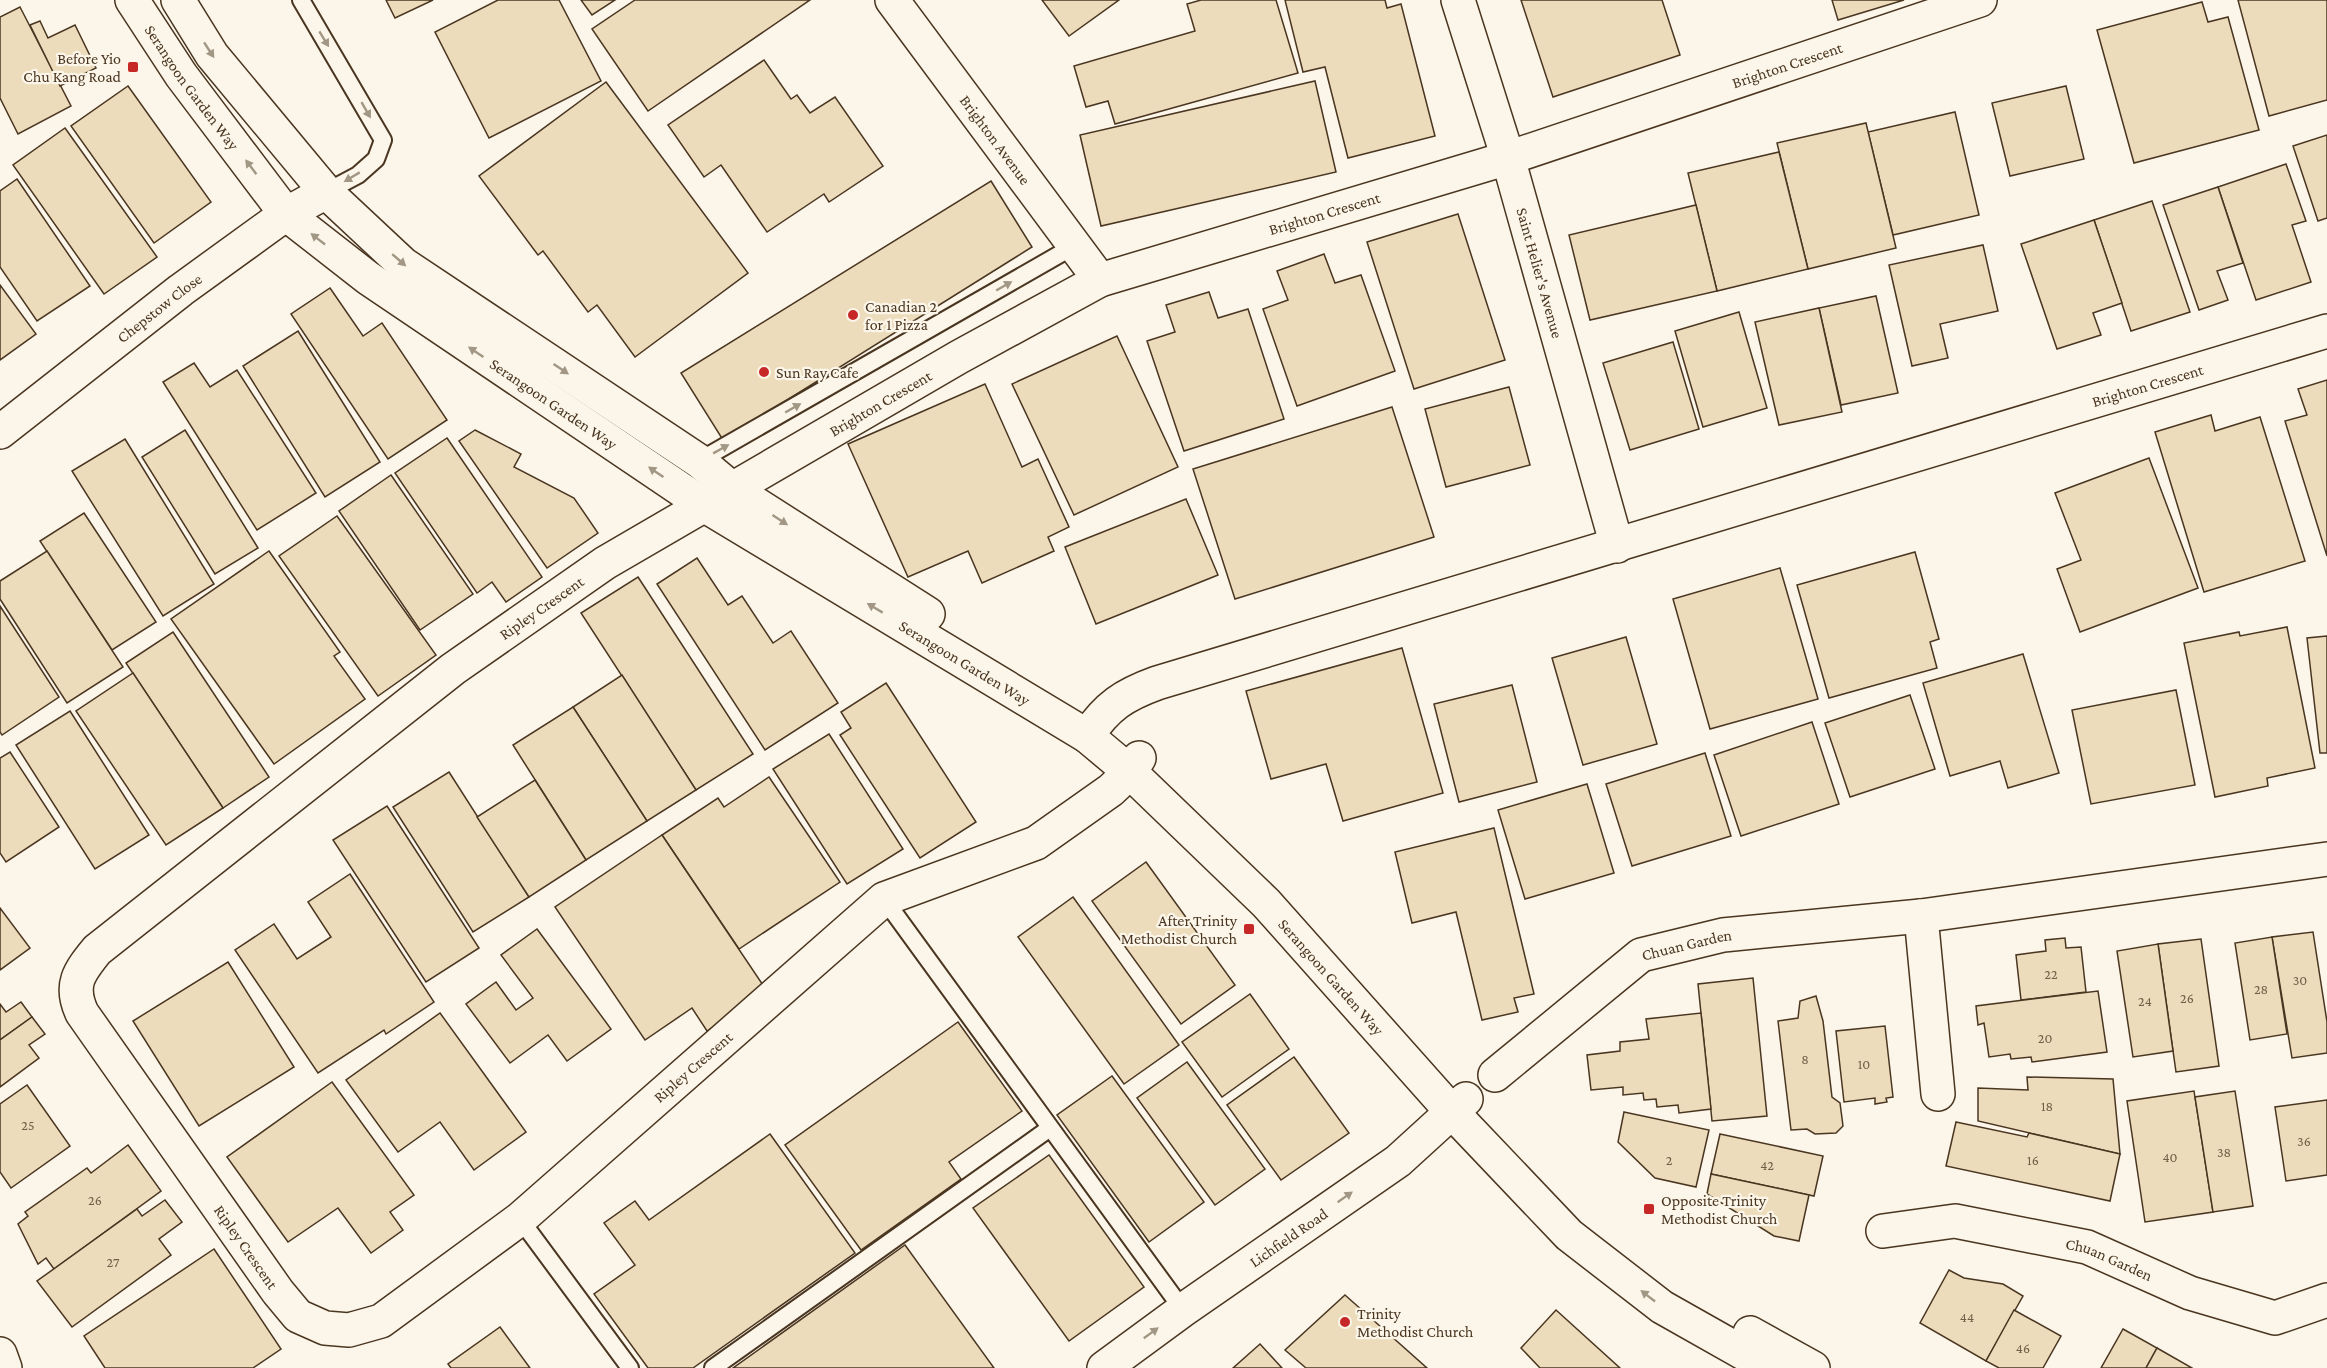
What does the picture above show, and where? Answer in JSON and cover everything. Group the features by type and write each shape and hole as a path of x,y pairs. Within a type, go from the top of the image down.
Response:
{"street":[{"name":"Serangoon Garden Way","path":"132,0 181,75 286,214 368,278 1092,729 1237,848 1417,1042 1459,1106 1569,1234 1662,1307 1770,1368"},
{"name":"Serangoon Garden Way","path":"178,0 212,55 326,192 403,264 699,461 718,497"},
{"name":"Brighton Avenue","path":"892,0 1100,280"},
{"name":"Saint Helier's Avenue","path":"1458,0 1508,158 1617,546"},
{"name":"Brighton Crescent","path":"718,497 959,357 1100,280 1508,158 1980,0"},
{"name":"Chepstow Close","path":"0,432 180,290 286,214 326,192"},
{"name":"Brighton Crescent","path":"1092,729 1112,705 1130,693 1157,683 2327,331"},
{"name":"Ripley Crescent","path":"718,497 605,563 453,669 97,950 84,966 75,984 76,1001 81,1013 278,1292 298,1316 325,1328 349,1330 381,1321 520,1219 884,899 1036,843 1111,790 1134,765"},
{"name":"Chuan Garden","path":"1495,1075 1641,955 1724,935 1921,916 2327,859"},
{"path":"1921,916 1938,1094"},
{"name":"Serangoon Garden Way","path":"1459,1106 1585,1217 1678,1293 1813,1368"},
{"name":"Lichfield Road","path":"1104,1368 1183,1310 1398,1161 1459,1106"},
{"name":"Chuan Garden","path":"1883,1232 1955,1221 2087,1247 2190,1293 2275,1318 2327,1300"},
{"path":"0,1354 5,1368"}],"lane":[{"path":"301,0 383,140 376,159 357,175 326,192"},
{"path":"699,461 1074,246"},
{"path":"884,899 1183,1310"},
{"path":"713,1368 1050,1128"},
{"path":"520,1219 630,1368"}],"building":[{"path":"386,0 433,0 395,18"},
{"path":"498,0 559,0 601,81 489,138 435,32"},
{"path":"581,0 615,0 592,15"},
{"path":"635,0 810,0 648,111 592,29"},
{"path":"1042,0 1119,0 1069,36"},
{"path":"1201,0 1276,0 1298,73 1115,124 1108,101 1086,107 1074,66 1195,31 1187,4"},
{"path":"1285,0 1385,0 1387,8 1401,4 1435,136 1348,158 1325,67 1303,72"},
{"path":"1521,0 1662,0 1680,55 1553,97"},
{"path":"1832,0 1904,0 1838,20"},
{"path":"2238,0 2327,0 2327,100 2269,116"},
{"path":"2202,2 2208,22 2228,17 2259,130 2134,163 2097,30"},
{"path":"20,7 71,106 18,134 0,98 0,17"},
{"path":"40,21 48,38 75,25 96,68 60,86 30,25"},
{"path":"764,60 791,99 797,95 810,113 835,97 883,166 829,202 824,194 767,232 721,165 704,177 668,125"},
{"path":"1315,81 1336,172 1101,226 1080,135"},
{"path":"606,82 748,273 635,357 597,305 588,312 543,251 538,255 479,176"},
{"path":"128,86 211,202 154,243 71,126"},
{"path":"2066,86 2084,159 2010,176 1992,103"},
{"path":"1955,112 1979,215 1893,235 1868,132"},
{"path":"1866,123 1896,248 1808,269 1777,143"},
{"path":"65,128 157,257 104,294 13,165"},
{"path":"2327,135 2327,218 2318,221 2293,146"},
{"path":"1779,152 1808,269 1717,291 1688,173"},
{"path":"2286,164 2306,221 2292,225 2311,282 2256,300 2218,187"},
{"path":"17,179 90,286 37,321 0,267 0,191"},
{"path":"991,181 1032,247 723,440 681,373"},
{"path":"2218,187 2243,263 2217,271 2228,300 2199,310 2163,205"},
{"path":"2152,201 2190,312 2131,331 2094,220"},
{"path":"1696,205 1717,291 1590,320 1569,235"},
{"path":"1458,214 1505,360 1414,389 1367,242"},
{"path":"2094,220 2122,303 2093,313 2101,335 2057,349 2021,244"},
{"path":"1983,245 1998,311 1940,324 1948,358 1912,366 1889,265"},
{"path":"1324,254 1335,283 1361,275 1395,371 1297,406 1263,309 1288,300 1277,271"},
{"path":"0,285 36,334 0,360"},
{"path":"330,288 363,336 382,323 447,420 388,459 291,314"},
{"path":"1209,292 1218,318 1248,309 1284,419 1184,451 1147,341 1175,332 1166,305"},
{"path":"1876,296 1898,393 1841,405 1819,308"},
{"path":"1819,308 1842,412 1779,425 1755,322"},
{"path":"1739,312 1767,408 1703,427 1675,331"},
{"path":"298,331 380,462 325,497 243,366"},
{"path":"1117,336 1178,467 1074,515 1012,384"},
{"path":"1673,342 1699,429 1630,450 1603,363"},
{"path":"194,363 210,387 237,370 316,493 257,530 163,382"},
{"path":"2327,380 2327,556 2285,421 2307,415 2298,389"},
{"path":"985,384 1022,467 1038,459 1069,527 1048,537 1054,551 982,583 968,551 908,577 848,444"},
{"path":"1509,387 1530,465 1446,487 1425,409"},
{"path":"1392,407 1434,537 1235,599 1193,469"},
{"path":"2211,415 2215,431 2260,417 2305,561 2204,592 2155,432"},
{"path":"185,430 258,548 215,574 142,457"},
{"path":"475,430 521,454 514,467 574,498 598,533 547,568 459,441"},
{"path":"447,438 542,577 506,602 492,582 477,593 395,473"},
{"path":"125,439 214,584 163,616 72,471"},
{"path":"2149,458 2198,588 2080,632 2057,569 2081,560 2055,493"},
{"path":"391,475 473,594 420,630 339,511"},
{"path":"1186,499 1218,575 1096,624 1065,547"},
{"path":"84,513 156,622 112,650 40,541"},
{"path":"337,516 436,655 378,696 279,556"},
{"path":"47,551 123,667 67,703 0,599 0,581"},
{"path":"269,551 340,652 334,656 365,699 274,764 171,619"},
{"path":"1915,552 1939,639 1930,642 1937,668 1829,698 1797,585"},
{"path":"697,558 728,605 742,596 773,643 791,631 838,703 765,750 657,584"},
{"path":"1780,568 1818,699 1710,729 1673,599"},
{"path":"638,577 753,754 696,790 581,613"},
{"path":"0,606 59,697 2,735 0,732"},
{"path":"2287,627 2315,768 2267,778 2268,786 2215,797 2184,643 2239,632 2240,636"},
{"path":"173,632 269,777 223,808 126,663"},
{"path":"2327,636 2327,753 2320,753 2307,638"},
{"path":"1626,637 1657,744 1583,765 1552,658"},
{"path":"1402,648 1443,793 1343,821 1326,764 1271,779 1246,691"},
{"path":"2023,654 2059,773 2008,788 2000,761 1950,776 1923,683"},
{"path":"133,673 223,808 166,845 76,711"},
{"path":"622,675 696,790 647,821 573,707"},
{"path":"886,683 976,822 920,858 840,735 851,728 841,712"},
{"path":"1512,685 1537,782 1459,802 1434,704"},
{"path":"2176,690 2195,785 2091,804 2072,710"},
{"path":"1910,695 1935,769 1850,797 1825,723"},
{"path":"573,707 647,821 586,860 513,745"},
{"path":"70,711 149,835 95,869 16,745"},
{"path":"1812,722 1839,804 1741,836 1714,755"},
{"path":"829,734 903,849 847,884 773,769"},
{"path":"10,752 59,827 6,862 0,853 0,758"},
{"path":"1705,753 1731,836 1632,866 1606,784"},
{"path":"449,772 529,897 473,932 393,807"},
{"path":"769,777 840,882 739,949 662,835 718,798 724,807"},
{"path":"535,780 586,860 529,897 477,817"},
{"path":"1587,784 1614,873 1525,899 1498,810"},
{"path":"387,806 479,948 426,982 333,840"},
{"path":"1494,828 1534,994 1514,998 1518,1012 1482,1020 1456,912 1412,923 1395,852"},
{"path":"662,835 767,991 707,1031 692,1008 645,1040 555,907"},
{"path":"1146,862 1235,985 1181,1024 1092,901"},
{"path":"350,874 434,1002 386,1034 384,1030 318,1073 235,950 274,924 297,959 331,937 308,902"},
{"path":"1073,897 1179,1045 1124,1084 1018,937"},
{"path":"0,908 30,948 0,970"},
{"path":"537,929 611,1029 567,1061 548,1035 510,1063 466,1004 496,982 516,1010 533,998 501,955"},
{"path":"2313,932 2327,1022 2327,1053 2292,1058 2272,937"},
{"path":"2272,937 2287,1034 2250,1040 2235,943"},
{"path":"2065,938 2066,948 2081,947 2086,992 2021,1000 2016,955 2046,951 2045,940"},
{"path":"2201,939 2219,1066 2176,1072 2158,944"},
{"path":"2158,944 2173,1051 2133,1057 2117,951"},
{"path":"228,962 294,1067 199,1126 133,1021"},
{"path":"1753,978 1767,1116 1712,1121 1698,984"},
{"path":"2098,991 2107,1052 2032,1062 2031,1057 2011,1059 2010,1054 1989,1057 1984,1023 1978,1025 1976,1006"},
{"path":"1250,994 1289,1049 1222,1097 1182,1042"},
{"path":"1816,996 1823,1021 1832,1097 1840,1103 1843,1126 1836,1133 1815,1134 1807,1129 1791,1130 1778,1021 1798,1018 1800,1001"},
{"path":"21,1002 32,1017 0,1040 0,1004 6,1012"},
{"path":"440,1013 526,1132 474,1170 440,1122 398,1152 346,1080"},
{"path":"1701,1013 1711,1109 1679,1113 1678,1105 1657,1107 1656,1099 1644,1100 1643,1093 1623,1095 1623,1087 1591,1090 1587,1055 1620,1051 1620,1042 1649,1039 1646,1019"},
{"path":"32,1017 45,1034 29,1045 39,1058 0,1087 0,1040"},
{"path":"958,1022 1022,1111 949,1162 961,1179 861,1250 785,1145"},
{"path":"1885,1026 1893,1097 1886,1098 1887,1102 1875,1104 1875,1098 1844,1102 1836,1031"},
{"path":"1294,1057 1349,1133 1281,1180 1227,1105"},
{"path":"1187,1062 1265,1169 1215,1205 1137,1098"},
{"path":"1112,1076 1204,1202 1149,1242 1057,1115"},
{"path":"2027,1077 2113,1079 2120,1154 1978,1121 1978,1088 2028,1090"},
{"path":"332,1082 414,1195 390,1212 403,1230 371,1253 338,1208 288,1242 227,1157"},
{"path":"27,1085 70,1146 11,1188 0,1172 0,1104"},
{"path":"2194,1091 2213,1212 2145,1222 2127,1101"},
{"path":"2235,1091 2253,1206 2213,1212 2195,1097"},
{"path":"2327,1100 2327,1175 2286,1181 2275,1107"},
{"path":"1624,1112 1709,1130 1696,1187 1655,1178 1618,1142"},
{"path":"1956,1122 2027,1137 2029,1133 2120,1154 2110,1201 1946,1166"},
{"path":"770,1134 855,1253 693,1368 648,1368 594,1294 635,1265 604,1223 635,1201 649,1220"},
{"path":"1720,1134 1823,1156 1814,1196 1711,1174"},
{"path":"128,1145 161,1191 54,1269 46,1258 38,1264 18,1224 28,1216 25,1212 87,1168 91,1173"},
{"path":"1049,1155 1144,1287 1069,1341 973,1208"},
{"path":"1711,1174 1809,1195 1799,1241 1774,1236 1707,1194"},
{"path":"165,1200 182,1222 159,1239 171,1255 72,1327 37,1281 137,1209 142,1216"},
{"path":"905,1245 994,1368 733,1368"},
{"path":"214,1249 281,1349 253,1368 105,1368 84,1336"},
{"path":"1949,1270 1964,1278 2003,1284 2023,1296 1986,1361 1920,1323"},
{"name":"Trinity Methodist Church","path":"1345,1295 1427,1368 1306,1368 1285,1350"},
{"name":"Trinity Methodist Church","path":"1556,1310 1620,1368 1540,1368 1521,1348"},
{"path":"2014,1310 2061,1336 2043,1368 1999,1368 1986,1361"},
{"path":"500,1327 530,1368 451,1368 448,1364"},
{"path":"2123,1329 2157,1348 2146,1368 2101,1368"},
{"path":"1260,1344 1282,1368 1233,1368"},
{"path":"2157,1348 2192,1368 2146,1368"}],"place":[{"name":"Before Yio Chu Kang Road","path":"133,67"},
{"name":"Canadian 2 for 1 Pizza","path":"853,315"},
{"name":"Sun Ray Cafe","path":"764,372"},
{"name":"After Trinity Methodist Church","path":"1249,929"},
{"name":"Opposite Trinity Methodist Church","path":"1649,1209"},
{"name":"Trinity Methodist Church","path":"1345,1322"}]}
